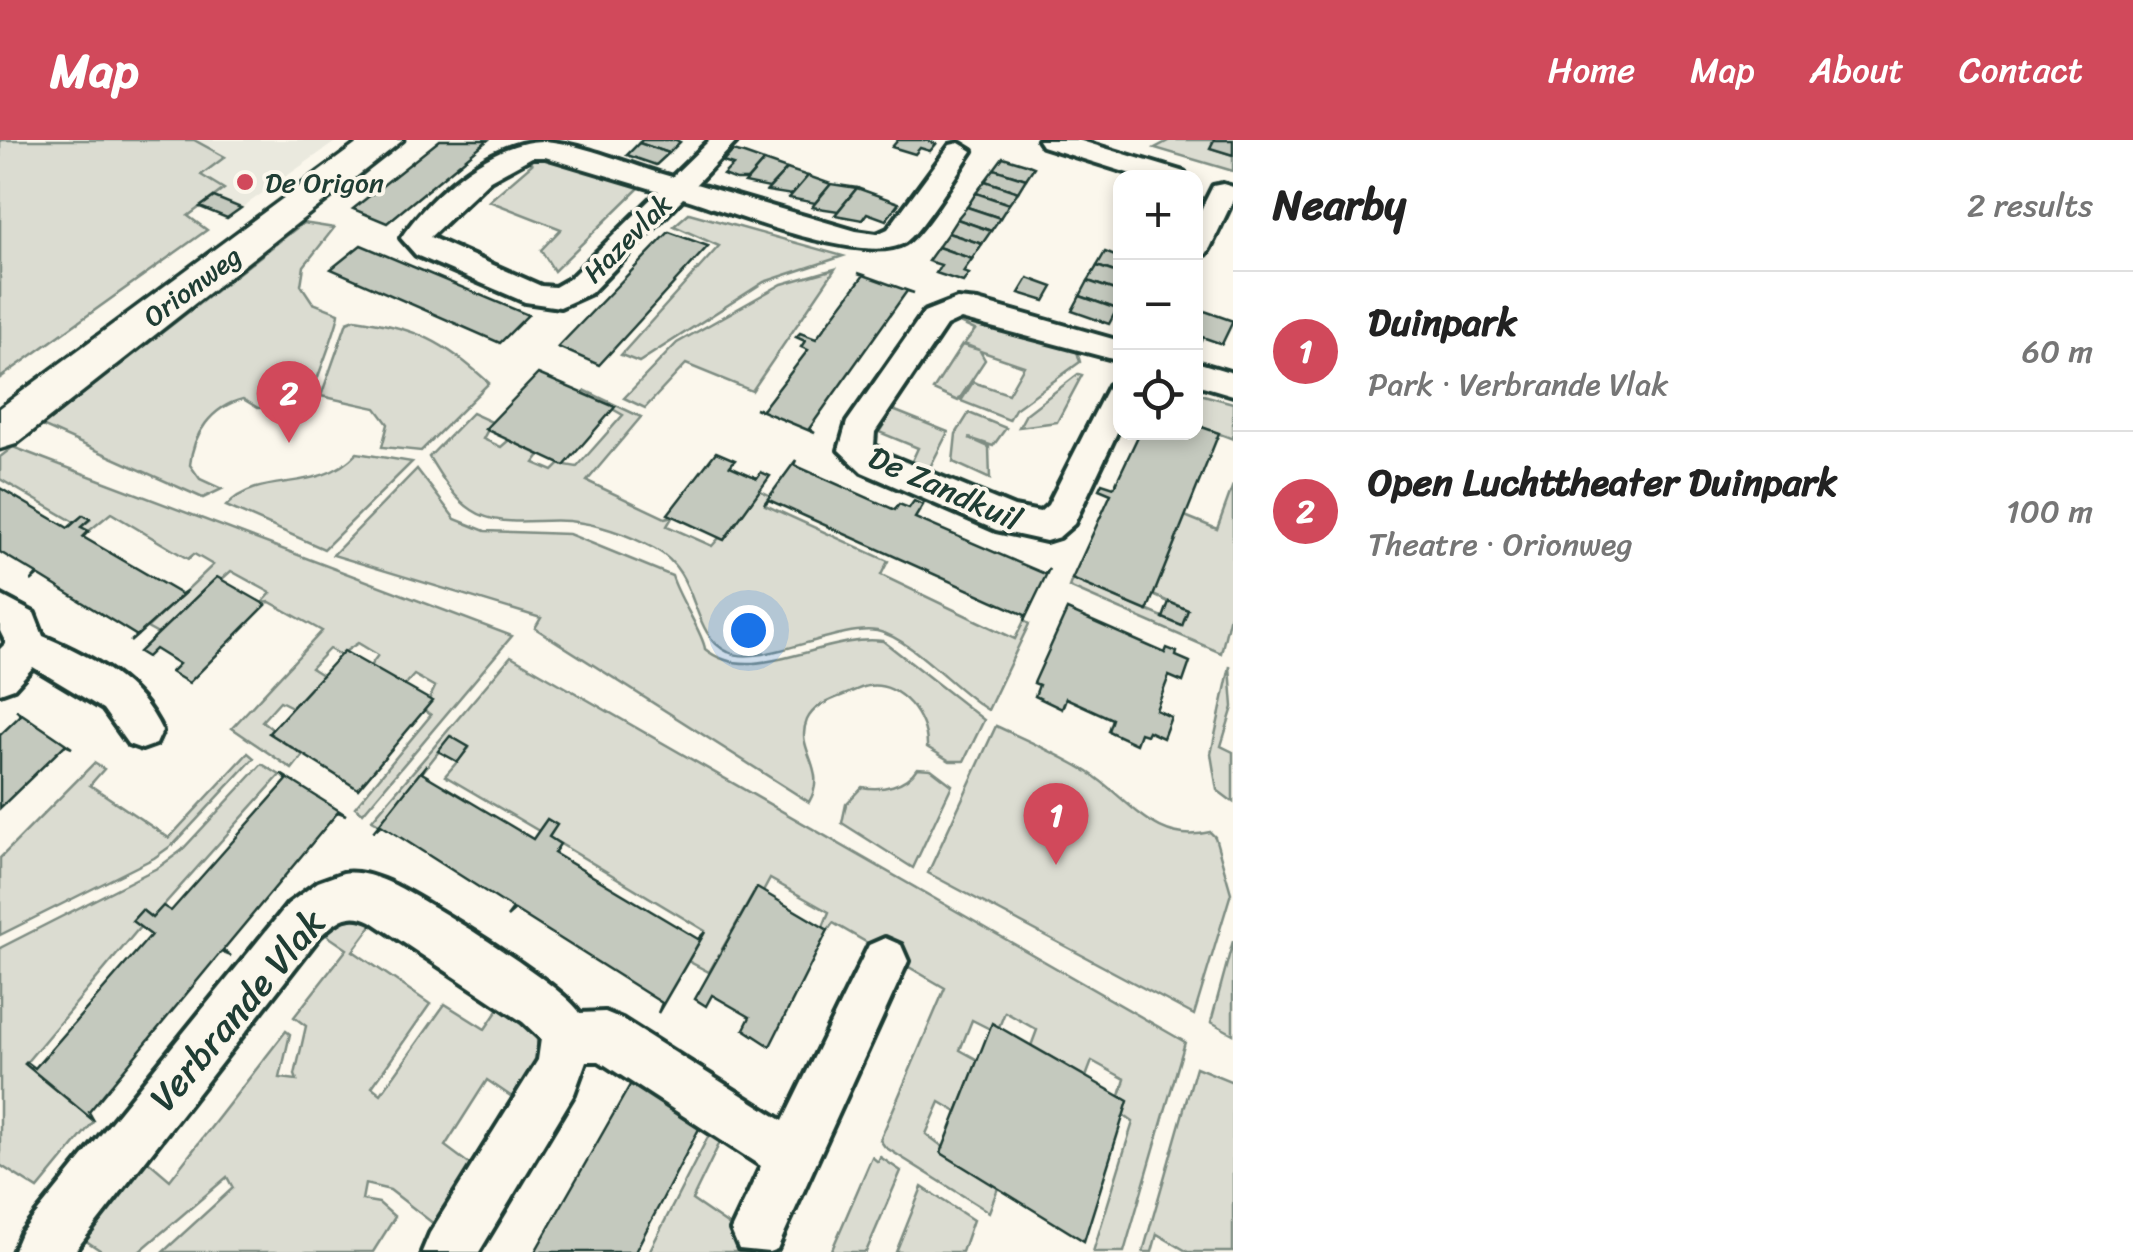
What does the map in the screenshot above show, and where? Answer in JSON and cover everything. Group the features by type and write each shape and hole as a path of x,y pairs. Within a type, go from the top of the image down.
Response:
{"street":[{"name":"Orionweg","path":"0,432 384,140"},
{"name":"Hazevlak","path":"676,189 526,147 507,156 423,226 415,238 426,249 536,295 560,297 580,286 725,140"},
{"path":"1051,140 1148,170"},
{"path":"676,189 854,240 880,243 898,235 959,151"},
{"path":"1203,229 1217,191"},
{"name":"De Zandkuil","path":"1113,406 1061,514 1046,527 1009,520 874,463 856,450 860,430 935,318 949,311 978,311 1116,350"},
{"path":"1203,375 1233,384"},
{"path":"0,611 20,624 27,647"},
{"path":"0,676 27,647"},
{"path":"27,647 67,664 117,697 142,730"},
{"name":"Verbrande Vlak","path":"40,1252 304,920 326,900 346,892 367,894 540,1005 558,1019 567,1038"},
{"path":"758,1230 885,960"},
{"path":"449,1252 556,1076 565,1056 567,1038 606,1036 793,1157"}],"shaded area":[{"path":"0,140 194,140 225,157 201,175 224,189 188,216 207,230 0,378"},
{"name":"De Origon","path":"195,140 338,140 227,218 200,207 224,190 200,175 224,158"},
{"path":"1170,140 1214,140 1211,148 1233,155 1233,171 1155,148"},
{"path":"539,155 641,186 554,271 541,250 561,229 489,201 532,164 521,157"},
{"path":"689,213 843,256 764,282 639,362 621,355 719,246 674,226"},
{"path":"303,223 334,228 304,266 301,285 313,303 339,313 335,330 308,406 258,408 243,399 222,408 206,423 195,443 190,465 200,479 222,489 203,498 42,426"},
{"path":"835,269 752,391 686,364 645,408 624,398 677,343 782,284"},
{"path":"960,318 1076,348 1080,362 1015,409 1009,420 961,401 973,382 1008,394 1024,366 980,351 985,360 958,401 933,390 962,345 979,350 964,344 975,330 955,321"},
{"path":"355,319 428,339 489,383 421,451 382,447 388,424 376,408 321,396 347,322"},
{"path":"1078,374 1082,375 1057,422 1019,427 1026,414"},
{"path":"586,391 641,417 587,481 665,518 673,516 667,526 712,546 719,538 724,540 759,490 771,496 765,505 888,561 881,575 1015,639 1024,621 1029,624 988,710 919,654 877,631 842,634 759,654 728,652 707,632 680,573 655,549 580,522 507,521 483,516 459,499 429,457 472,413 492,422 483,439 501,447 509,440 540,455 534,463 553,471 560,464 577,467 623,415"},
{"path":"1203,395 1233,403 1233,439 1203,428"},
{"path":"893,410 948,432 929,469 912,461 918,448 879,432"},
{"path":"969,413 1006,428 993,446 969,438 989,447 990,479 953,462 956,434"},
{"path":"13,447 512,636 363,813 355,807 431,715 424,710 435,687 414,675 404,686 370,666 378,655 358,643 340,655 329,649 311,668 322,675 292,707 280,701 262,721 272,729 269,733 303,755 292,769 232,728 322,631 270,602 262,603 271,593 231,571 221,580 217,578 158,634 147,628 213,565 194,554 188,559 111,513 89,531 81,527 90,520 84,515 74,522 0,479 0,457"},
{"path":"357,453 412,462 324,549 226,506 256,488 325,474"},
{"path":"417,469 455,519 485,531 569,534 672,576 705,649 724,660 767,661 838,644 883,641 984,720 964,761 950,761 927,747 917,714 891,689 868,686 829,701 813,712 804,731 815,779 809,802 535,628 541,618 333,555"},
{"path":"1233,485 1233,603 1221,653 1069,587 1072,579 1182,625 1187,610 1153,595 1185,516 1217,529"},
{"path":"511,656 1185,1042 1124,1252 1093,1252 1133,1122 1123,1115 1120,1096 1125,1079 1092,1061 1086,1077 1031,1046 1037,1030 1005,1012 999,1027 990,1029 972,1020 960,1050 978,1060 957,1112 940,1102 926,1134 998,1188 989,1212 885,1147 880,1140 945,988 833,923 828,930 823,927 829,912 770,879 763,892 756,889 709,972 688,961 705,931 549,837 556,825 547,820 539,831 445,776 469,748 451,736 381,825 372,820"},
{"path":"1230,666 1233,707 1221,746 1233,752 1233,802 1217,790 1211,754"},
{"path":"996,726 1088,772 1158,826 1191,835 1210,832 1215,837 1231,893 1194,1015 928,873"},
{"path":"248,753 254,758 175,843 154,858 0,935 0,858 94,763 104,769 90,785 169,838"},
{"path":"262,764 280,775 152,918 142,910 133,920 140,927 25,1064 94,1121 38,1189 0,1165 0,948 159,867 181,851"},
{"path":"917,768 931,769 952,785 913,868 842,823 846,804 862,787 892,786"},
{"path":"351,913 376,920 353,951 430,1004 372,1087 381,1094 445,1004 485,1029 502,1004 537,1037 538,1065 518,1101 487,1080 445,1146 476,1169 439,1228 390,1190 365,1184 362,1200 379,1203 395,1217 373,1252 163,1252 233,1188 227,1177 139,1252 103,1252 80,1237 141,1155 170,1180 286,1031 290,1034 280,1078 297,1080 306,1026 294,1017 347,949 319,930"},
{"path":"1233,941 1233,1034 1211,1022"},
{"path":"1196,1067 1233,1082 1233,1252 1188,1252 1157,1234 1152,1252 1143,1252"},
{"path":"713,1127 724,1134 692,1200 768,1252 649,1252"},
{"path":"872,1157 878,1162 880,1157 901,1171 866,1252 831,1252"},
{"path":"922,1187 973,1220 962,1252 896,1252"}],"building":[{"path":"440,140 488,140 387,223 353,209"},
{"path":"898,140 936,144 930,151 920,148 915,154 892,147"},
{"path":"1214,140 1233,140 1233,155 1210,148"},
{"path":"680,142 669,153 639,143"},
{"path":"639,143 669,153 656,165 627,155"},
{"path":"733,151 764,161 747,180 736,180 723,175 733,165 723,162"},
{"path":"1003,157 1034,167 1026,179 994,169"},
{"path":"764,161 787,169 769,188 745,183"},
{"path":"787,169 808,176 792,195 767,191"},
{"path":"994,169 1026,179 1018,192 985,181"},
{"path":"808,176 831,184 815,203 789,198"},
{"path":"985,181 1018,192 1009,204 976,193"},
{"path":"831,184 857,188 838,211 812,207"},
{"path":"857,188 899,203 886,220 867,213 862,220 835,215"},
{"path":"976,193 1009,204 1000,218 967,207"},
{"path":"214,197 241,208 227,218 200,207"},
{"path":"967,207 1000,218 991,231 957,219"},
{"path":"957,219 991,231 982,244 948,233"},
{"path":"669,232 708,246 599,365 558,347"},
{"path":"948,233 982,244 972,259 938,247"},
{"path":"361,245 528,315 500,343 331,269"},
{"path":"938,247 972,259 963,272 969,274 963,282 936,273 941,265 928,261"},
{"path":"1105,252 1113,255 1113,272 1097,266"},
{"path":"1097,266 1113,272 1113,290 1088,281"},
{"path":"864,275 914,293 907,291 809,429 815,433 755,408 762,410 808,350 801,347 805,341 796,337 800,333 816,339"},
{"path":"1028,278 1053,287 1045,301 1019,293"},
{"path":"1088,281 1113,290 1113,308 1080,296"},
{"path":"1080,296 1113,308 1113,316 1109,324 1072,311"},
{"path":"1203,310 1233,321 1222,344 1203,337"},
{"path":"538,374 615,407 564,466 485,429"},
{"path":"1203,427 1219,433 1147,611 1072,579 1111,494 1099,489 1102,483 1114,487 1136,440 1203,440"},
{"path":"716,452 735,460 730,466 757,478 761,472 770,476 724,540 668,514"},
{"path":"796,460 794,465 895,510 899,504 909,508 914,501 923,505 915,518 1045,574 1049,569 1024,621 1025,615 769,500 764,504"},
{"path":"0,488 68,528 83,515 90,519 81,527 89,531 83,537 181,594 188,590 137,636 38,575 31,581 37,574 0,552"},
{"path":"217,577 266,605 189,683 171,672 179,664 155,649 147,657 139,652"},
{"path":"1169,602 1188,610 1182,626 1163,618"},
{"path":"1067,610 1165,653 1167,648 1177,652 1176,656 1190,662 1183,682 1169,676 1156,710 1171,717 1163,738 1148,731 1146,735 1140,733 1136,744 1108,731 1112,719 1066,698 1062,709 1035,696 1039,685 1034,683"},
{"path":"344,651 432,701 358,789 269,733"},
{"path":"16,710 72,748 65,745 0,808 0,735 21,715"},
{"path":"450,736 469,747 458,762 438,751"},
{"path":"426,765 422,773 533,839 547,819 557,825 549,837 560,844 554,853 698,939 705,932 658,1013 662,1003 515,910 507,917 513,909 381,825 373,832"},
{"path":"281,774 346,815 338,812 223,950 231,956 221,952 89,1112 94,1121 25,1064 35,1068 151,935 132,921 142,910 152,918 163,906 171,911 287,780"},
{"path":"757,888 828,930 770,1046 744,1029 750,1017 712,995 706,1006 695,999"},
{"path":"992,1023 1128,1101 1084,1241 941,1153"},
{"path":"634,1078 702,1123 635,1252 535,1252"}],"place":[{"name":"De Origon","path":"245,182"},
{"name":"Open Luchttheater Duinpark","path":"289,443"},
{"name":"Duinpark","path":"1056,865"}]}
